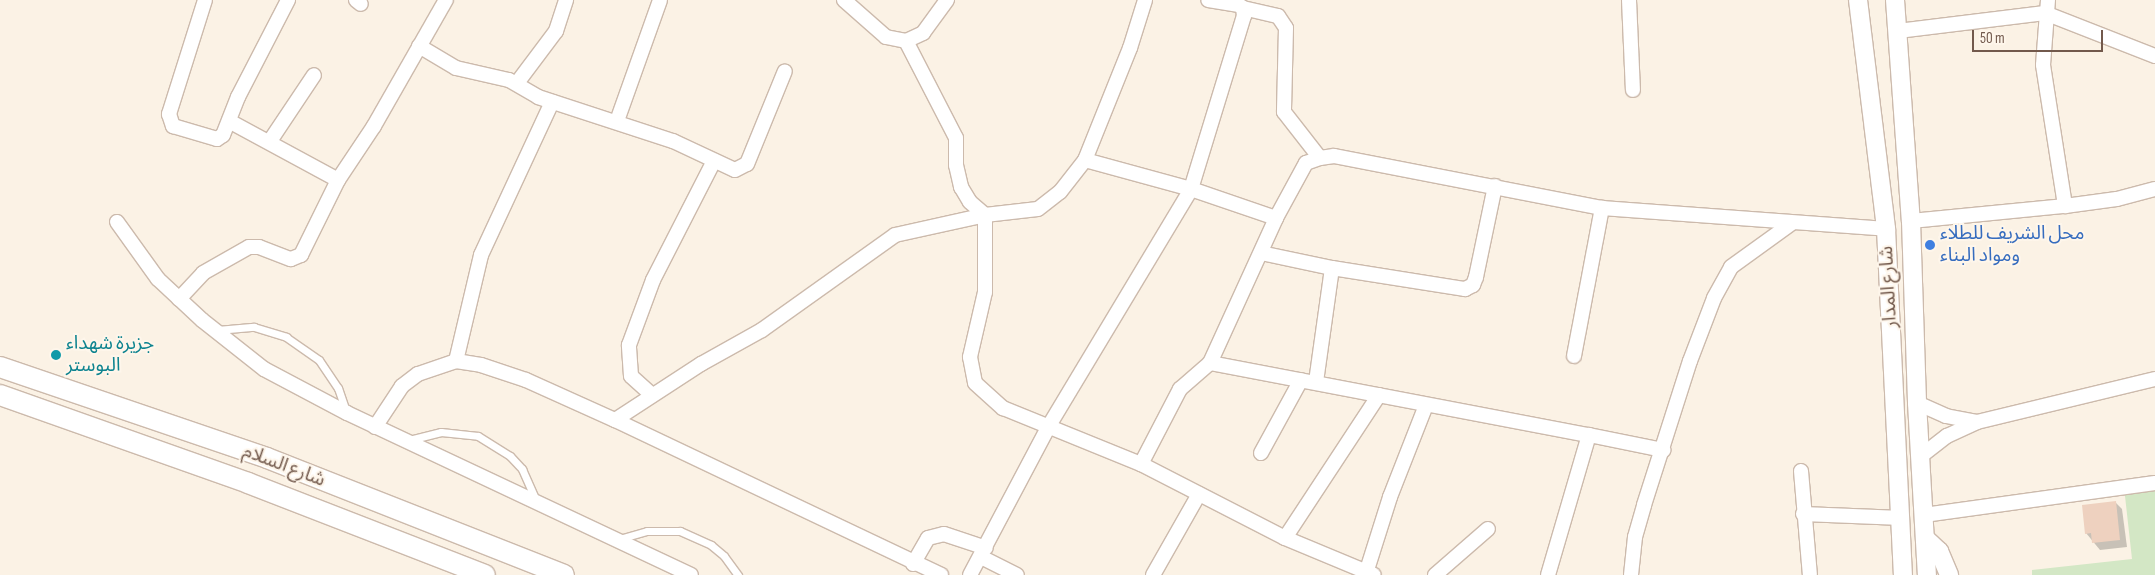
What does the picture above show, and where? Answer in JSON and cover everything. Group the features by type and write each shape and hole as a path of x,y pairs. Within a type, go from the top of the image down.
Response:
{"main road":[{"name":"شارع السلام","path":"0,367 267,458 564,575"},
{"name":"شارع السلام","path":"0,395 248,483 486,575"}],"street":[{"path":"205,0 169,114 173,126 217,139 223,135 242,89 288,0"},
{"path":"180,299 203,273 249,247 259,247 291,258 301,255 338,180 374,126 446,0"},
{"path":"517,83 556,31 566,0"},
{"path":"617,120 660,0"},
{"path":"844,0 886,38 906,41 922,33 946,0"},
{"path":"615,420 652,395 762,330 845,273 895,234 985,215 1038,209 1060,192 1085,160 1130,48 1145,0"},
{"path":"1208,0 1278,16 1286,28 1284,112 1320,158"},
{"path":"1629,0 1633,90"},
{"name":"شارع المدار","path":"1858,0 1886,229 1902,518 1903,575"},
{"name":"شارع المدار","path":"1895,0 1911,221 1916,403 1921,456 1927,575"},
{"path":"1898,31 2046,7 2155,56"},
{"path":"2046,7 2043,65 2065,206"},
{"path":"970,575 1050,424 1191,190 1243,8"},
{"path":"906,41 956,138 956,165 961,187 970,202 985,215 985,292 970,357 975,383 1003,408 1050,424 1141,464 1285,538 1370,573 1390,496 1426,405"},
{"path":"419,46 456,68 517,83 552,102 617,120 673,141 735,170 747,164 785,71"},
{"path":"270,141 314,75"},
{"path":"456,361 481,255 552,102"},
{"path":"229,121 270,141 338,180"},
{"path":"1141,464 1180,389 1210,363 1276,218 1306,163 1320,158 1334,156 1602,208 1886,229"},
{"path":"1085,160 1191,190 1276,218"},
{"path":"652,395 631,376 629,345 653,280 714,161"},
{"path":"1261,252 1332,268 1465,289 1473,285 1494,186"},
{"path":"1911,221 2065,206 2117,199 2155,189"},
{"path":"1574,356 1602,208"},
{"path":"117,222 158,279 214,330 264,369 406,442 691,575"},
{"path":"1631,575 1635,537 1690,361 1714,298 1731,267 1792,223"},
{"path":"1316,382 1332,268"},
{"path":"375,427 402,386 418,374 456,361 526,380 615,420 913,564 941,575"},
{"path":"1210,363 1663,450"},
{"path":"1921,456 1947,436 1977,422 2155,379"},
{"path":"1261,453 1302,380"},
{"path":"1285,538 1379,395"},
{"path":"1916,403 1946,416 1977,422"},
{"path":"1548,575 1590,435"},
{"path":"1801,471 1803,514 1810,575"},
{"path":"1924,514 2155,483"},
{"path":"1153,575 1199,494"},
{"path":"1803,514 1902,518"},
{"path":"1435,575 1488,529"},
{"path":"913,564 928,538 944,534 983,552 1017,575"},
{"path":"1926,539 1939,551 1949,575"}],"lane":[{"path":"214,330 254,327 286,336 319,360 338,388 347,413"},
{"path":"406,442 441,432 478,436 495,444 522,469 537,503"},
{"path":"616,540 647,531 680,531 712,545 724,556 738,575"}],"green space":[{"path":"2124,487 2155,487 2155,575 2032,575 2032,570 2132,559"}],"building":[{"path":"2116,501 2120,540 2092,543 2091,533 2085,534 2082,505"}],"place":[{"name":"محل الشريف للطلاء ومواد البناء","path":"1930,245"},
{"name":"جزيرة شهداﺀ البوستر","path":"56,355"}]}
